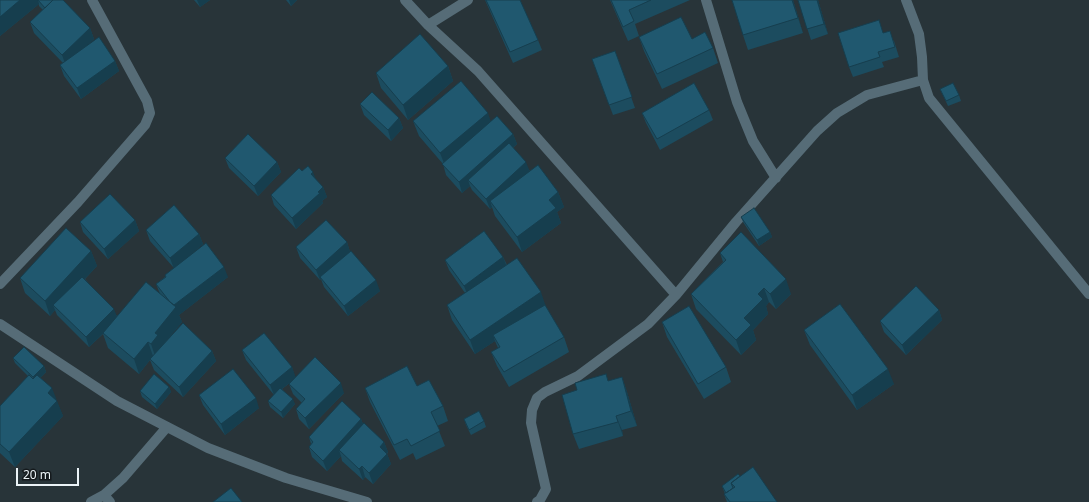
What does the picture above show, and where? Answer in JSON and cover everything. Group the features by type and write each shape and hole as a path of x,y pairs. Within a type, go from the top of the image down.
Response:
{"street":[{"path":"0,284 78,202 145,124 150,113 147,101 92,0"},
{"path":"406,0 428,25 478,71 676,295"},
{"path":"428,25 468,0"},
{"path":"706,0 737,102 754,141 776,178"},
{"path":"906,0 919,34 923,80 929,98 1089,294"},
{"path":"537,502 540,500 546,489 531,423 532,410 537,398 545,392 578,376 648,324 676,295 736,222 817,132 837,113 867,95 923,80"},
{"path":"0,324 117,401 208,448 286,478 367,502"},
{"path":"92,502 107,498 167,427"}],"building":[{"path":"0,0 20,0 0,17"},
{"path":"38,0 53,0 45,8"},
{"path":"53,0 63,0 90,28 62,55 30,22"},
{"path":"486,0 520,0 538,40 510,52"},
{"path":"611,0 651,0 629,10 634,21 623,27"},
{"path":"732,0 792,0 798,18 743,35"},
{"path":"798,0 817,0 824,24 807,29"},
{"path":"681,17 692,39 705,32 713,48 657,74 639,37"},
{"path":"879,20 883,33 890,31 895,47 878,52 880,57 849,67 838,33"},
{"path":"420,34 448,66 403,105 376,73"},
{"path":"99,37 115,61 77,88 60,65"},
{"path":"615,51 632,97 609,105 592,59"},
{"path":"461,81 488,113 440,153 413,121"},
{"path":"694,83 709,110 657,139 642,113"},
{"path":"953,83 959,95 946,101 940,89"},
{"path":"372,92 399,118 388,130 360,104"},
{"path":"497,116 513,134 459,182 442,164"},
{"path":"248,134 277,162 254,186 225,158"},
{"path":"509,143 526,162 486,199 468,180"},
{"path":"538,165 558,192 549,200 556,208 517,237 490,201"},
{"path":"308,166 313,172 311,174 323,187 318,192 320,193 292,218 271,195 299,168 302,171"},
{"path":"110,194 135,220 104,249 80,222"},
{"path":"174,205 199,234 170,258 146,230"},
{"path":"754,208 770,232 757,240 741,217"},
{"path":"326,220 347,242 316,270 296,247"},
{"path":"66,228 91,251 45,301 20,278"},
{"path":"484,231 503,257 464,286 445,260"},
{"path":"741,232 786,279 770,294 764,288 758,294 763,299 744,318 751,325 736,340 691,294 726,260 720,253"},
{"path":"206,243 224,267 174,305 156,284 166,277 165,275"},
{"path":"351,251 376,280 344,306 320,277"},
{"path":"517,258 541,292 470,340 447,305"},
{"path":"82,277 114,309 86,337 53,305"},
{"path":"146,282 176,307 155,333 158,335 151,344 148,342 134,359 103,333"},
{"path":"916,286 939,310 902,345 880,321"},
{"path":"840,304 888,369 852,395 804,330"},
{"path":"545,305 564,337 504,372 491,352 500,347 493,335"},
{"path":"689,306 726,367 698,384 662,322"},
{"path":"183,323 212,351 179,387 150,359"},
{"path":"264,333 292,367 270,385 242,350"},
{"path":"24,347 44,366 33,377 13,358"},
{"path":"315,357 341,383 305,418 296,409 305,399 289,384"},
{"path":"407,366 417,386 429,380 443,406 431,412 440,431 411,446 407,439 394,445 365,388"},
{"path":"233,369 256,398 221,424 199,395"},
{"path":"154,374 169,387 155,404 140,391"},
{"path":"606,374 608,381 622,377 631,411 616,416 618,422 573,434 562,395 577,390 575,383"},
{"path":"29,375 33,379 37,375 52,388 48,393 57,401 9,452 0,444 0,406"},
{"path":"280,388 293,399 281,412 268,401"},
{"path":"342,401 361,419 323,461 309,447 313,442 309,437"},
{"path":"479,411 484,421 469,430 464,419"},
{"path":"364,423 384,442 380,447 387,454 369,473 362,466 359,469 339,450"},
{"path":"753,467 777,502 730,502 724,494 735,487 731,483"},
{"path":"738,474 740,476 731,483 733,488 726,493 722,486"},
{"path":"231,488 242,502 213,502"}]}
